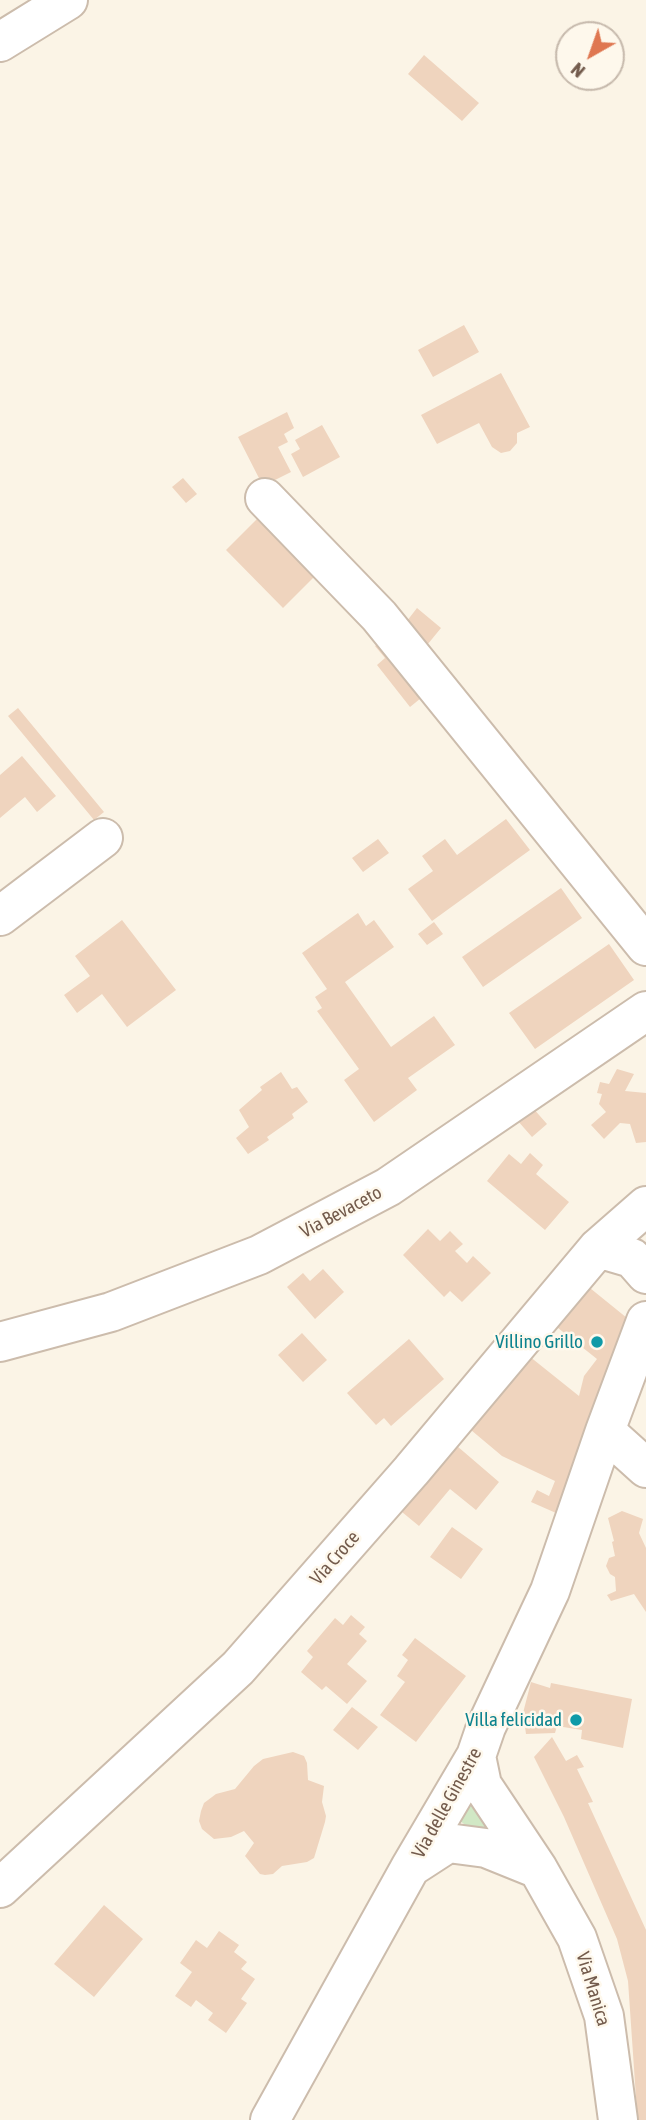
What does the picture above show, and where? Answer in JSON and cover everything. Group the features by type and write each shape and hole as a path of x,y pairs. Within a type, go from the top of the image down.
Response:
{"street":[{"path":"0,42 68,0"},
{"path":"265,498 379,616 646,946"},
{"path":"0,916 103,838"},
{"name":"Via Bevaceto","path":"0,1342 111,1312 259,1255 388,1187 646,1011"},
{"name":"Via Croce","path":"0,1888 237,1668 411,1471 598,1248 646,1206"},
{"path":"598,1248 632,1258 646,1274"},
{"name":"Via delle Ginestre","path":"270,2120 410,1868 476,1756 486,1727 550,1591 646,1321"},
{"path":"605,1431 646,1468"},
{"name":"Via Manica","path":"476,1756 482,1785 538,1869 577,1938 604,2016 618,2120"},
{"path":"410,1868 448,1843 486,1848 538,1869"}],"green space":[{"path":"468,1795 507,1836 469,1828 454,1816"}],"building":[{"path":"424,55 479,103 462,121 408,74"},
{"path":"464,325 479,352 433,377 418,350"},
{"path":"501,373 530,427 517,433 517,443 510,451 501,453 492,447 479,423 437,444 421,415"},
{"path":"287,412 294,428 284,434 288,442 278,447 291,472 263,486 238,437"},
{"path":"322,425 340,457 303,477 291,454 300,449 295,440"},
{"path":"183,478 197,494 186,503 172,487"},
{"path":"265,511 322,569 283,608 226,550"},
{"path":"417,608 441,628 423,650 400,630"},
{"path":"383,640 426,694 410,707 377,665 385,658 375,646"},
{"path":"18,708 104,812 94,820 8,716"},
{"path":"22,756 56,796 37,812 25,797 0,818 0,775"},
{"path":"506,819 530,850 432,921 408,889 433,871 422,856 445,839 457,855"},
{"path":"378,839 389,853 363,872 352,858"},
{"path":"561,888 582,918 483,987 462,957"},
{"path":"358,913 366,926 374,920 394,947 345,982 391,1047 434,1016 455,1045 408,1078 417,1090 374,1122 344,1080 359,1069 317,1011 322,1008 315,997 327,989 302,953"},
{"path":"122,920 176,990 127,1027 102,994 77,1013 64,995 90,976 75,956"},
{"path":"434,922 443,934 427,945 418,934"},
{"path":"609,944 634,980 535,1049 509,1013"},
{"path":"617,1069 634,1074 625,1091 646,1093 646,1142 636,1143 630,1124 620,1123 604,1139 591,1125 606,1112 599,1104 602,1094 597,1093 600,1082 609,1084"},
{"path":"281,1072 292,1089 297,1087 308,1102 292,1114 294,1118 267,1137 269,1140 248,1154 236,1138 249,1127 239,1110 262,1090 260,1087"},
{"path":"532,1107 547,1124 532,1137 517,1120"},
{"path":"530,1153 543,1165 536,1174 569,1202 545,1230 487,1181 509,1154 521,1164"},
{"path":"428,1229 440,1241 450,1231 463,1244 455,1251 467,1263 473,1256 491,1273 462,1302 450,1291 444,1297 403,1255"},
{"path":"323,1269 344,1292 315,1319 287,1287 303,1273 310,1281"},
{"path":"585,1284 627,1318 568,1504 556,1513 531,1502 537,1490 549,1496 555,1481 502,1456 471,1430 529,1356 579,1396 584,1376 597,1359 553,1324"},
{"path":"302,1333 327,1360 303,1382 278,1355"},
{"path":"409,1339 444,1379 391,1426 384,1418 376,1425 347,1393"},
{"path":"457,1446 499,1482 476,1510 450,1489 419,1526 402,1512"},
{"path":"622,1511 643,1519 639,1533 646,1548 646,1612 634,1594 611,1601 607,1595 616,1591 615,1577 606,1566 609,1558 615,1556 608,1518"},
{"path":"452,1527 483,1549 461,1579 430,1557"},
{"path":"351,1615 365,1627 359,1634 367,1641 347,1664 367,1681 347,1704 326,1686 322,1690 301,1672 313,1657 307,1651 335,1618 343,1625"},
{"path":"415,1638 466,1676 416,1742 380,1715 405,1682 397,1676 408,1660 402,1655"},
{"name":"Villa felicidad","path":"531,1682 550,1688 551,1683 632,1699 623,1748 581,1739 582,1730 557,1726 555,1733 526,1734 523,1713"},
{"path":"352,1707 378,1727 358,1750 333,1730"},
{"path":"552,1737 566,1761 577,1755 584,1767 577,1769 593,1802 588,1803 646,1930 646,2120 639,2120 637,2112 628,1981 617,1939 564,1817 534,1757"},
{"path":"293,1752 304,1756 308,1780 324,1786 322,1802 325,1822 314,1858 307,1862 282,1866 273,1874 260,1874 245,1856 254,1843 244,1831 231,1837 214,1839 202,1829 199,1821 201,1811 204,1803 216,1794 235,1789 263,1759"},
{"path":"104,1905 143,1939 94,1997 54,1964"},
{"path":"219,1931 239,1945 234,1952 247,1962 241,1969 255,1979 241,1999 247,2003 226,2033 208,2020 213,2013 196,2000 191,2007 175,1996 192,1972 180,1963 196,1940 207,1948"}],"place":[{"name":"Villino Grillo","path":"597,1342"},
{"name":"Villa felicidad","path":"576,1720"}]}
